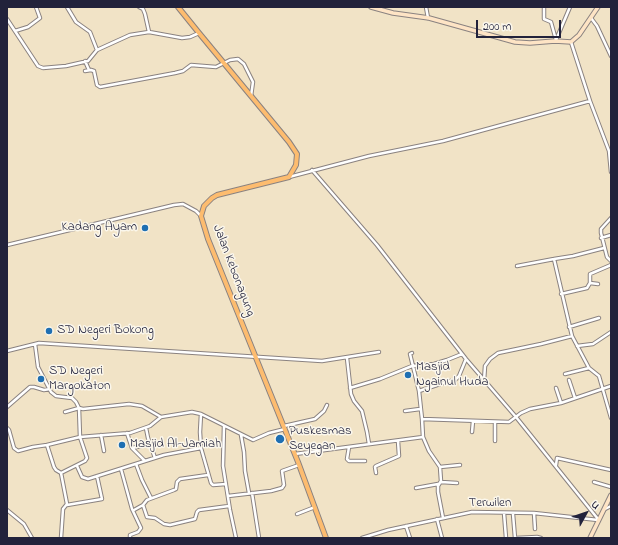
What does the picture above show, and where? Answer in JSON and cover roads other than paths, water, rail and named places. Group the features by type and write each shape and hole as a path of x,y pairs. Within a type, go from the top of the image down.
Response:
{"main road":[{"path":"178,7 296,152 296,165 289,177"},
{"name":"Jalan Kebonagung","path":"289,177 216,195 204,206 201,216 208,239 295,454 326,538"}],"street":[{"path":"15,31 28,27 40,18 36,7"},
{"path":"67,7 76,22 90,32 97,50"},
{"path":"139,7 143,9 145,14 149,32"},
{"path":"371,7 429,18 515,42 530,43 555,41 571,42 580,35 598,7"},
{"path":"426,7 429,18"},
{"path":"544,7 544,19 546,21 550,21 555,41"},
{"path":"555,41 570,7"},
{"path":"591,18 597,26 611,56"},
{"path":"7,19 36,64 40,67 66,66 85,61 90,59 97,50 130,35 149,32 182,38 190,37 198,33"},
{"path":"571,42 590,100 610,151 611,172"},
{"path":"85,61 87,71 94,71 97,85 100,87 176,74 191,65 216,67 238,59 244,64 254,83 251,97"},
{"path":"289,177 312,170 443,140 590,100"},
{"path":"312,170 377,245 466,359 516,417 598,520"},
{"path":"7,245 174,205 183,204 196,211 201,216"},
{"path":"611,218 601,229 601,238 604,248 607,257 611,262"},
{"path":"601,238 611,235"},
{"path":"517,266 573,256 604,248"},
{"path":"607,257 611,256"},
{"path":"554,259 572,336 589,368 598,374 611,418"},
{"path":"562,294 584,289 590,283 590,272 611,265"},
{"path":"590,283 598,284"},
{"path":"569,327 599,318"},
{"path":"577,346 593,344 611,332"},
{"path":"484,381 485,366 490,359 498,353 572,336"},
{"path":"7,351 40,343 322,361 379,352"},
{"path":"35,344 38,367 51,392 56,396 72,398 76,402 78,408 80,437 87,458 78,466 61,473"},
{"path":"412,353 410,354 419,391 423,437 429,451 440,467 440,483 438,492 443,518"},
{"path":"350,388 380,379 412,366 434,364 462,354"},
{"path":"347,358 350,388 354,401 362,411 369,444"},
{"path":"419,391 455,380 459,376 466,359"},
{"path":"565,374 589,368"},
{"path":"569,380 575,398"},
{"path":"422,418 509,422 530,409 561,403 611,386"},
{"path":"7,407 30,387 44,390 50,389"},
{"path":"556,388 561,403"},
{"path":"65,412 78,408 83,409 129,404 142,406 161,417"},
{"path":"7,428 9,430 14,448 18,451 80,437 127,433 146,428 161,417 189,411 201,414 256,440 269,433 315,419 324,412 328,405"},
{"path":"405,411 420,409"},
{"path":"201,414 200,448 208,475 212,485 226,484"},
{"path":"472,432 473,421"},
{"path":"495,422 495,441"},
{"path":"224,426 223,466 229,506 236,538"},
{"path":"146,428 155,458"},
{"path":"127,433 132,448 145,461"},
{"path":"241,434 245,471 259,538"},
{"path":"101,435 104,451"},
{"path":"295,454 423,437"},
{"path":"376,473 376,466 399,456 398,441"},
{"path":"47,445 52,462 56,470 61,473 67,505"},
{"path":"132,448 141,446"},
{"path":"348,447 349,461 365,461"},
{"path":"78,466 84,478 97,476 169,454 200,448"},
{"path":"556,466 557,458 611,470"},
{"path":"136,464 151,498"},
{"path":"228,496 271,491 283,487 284,483 282,471 299,465"},
{"path":"440,467 460,465"},
{"path":"121,469 141,528 138,532 130,535 130,538"},
{"path":"134,510 151,498 176,489 177,482 180,479 208,475"},
{"path":"62,538 63,509 67,505 102,498 97,476"},
{"path":"594,482 611,487"},
{"path":"416,488 440,483 457,483"},
{"path":"590,538 611,495"},
{"path":"143,505 147,517 155,518 164,524 170,525 195,519 199,510 229,506"},
{"path":"297,514 315,506"},
{"path":"603,510 611,506"},
{"path":"7,510 24,524 32,538"},
{"name":"Terwilen","path":"362,538 406,526 472,512 514,514 534,513 598,520"},
{"path":"504,513 506,538"},
{"path":"534,513 535,529"},
{"path":"514,514 515,538 531,538 538,536 541,538"},
{"path":"438,519 442,538"},
{"path":"406,526 410,538"}],"place":[{"name":"Kadang Ayam","path":"145,228"},
{"name":"SD Negeri Bokong","path":"49,331"},
{"name":"Masjid Ngainul Huda","path":"408,375"},
{"name":"SD Negeri Margokaton","path":"41,379"},
{"name":"Puskesmas Seyegan","path":"280,439"},
{"name":"Masjid Al-Jamiah","path":"122,445"}]}
